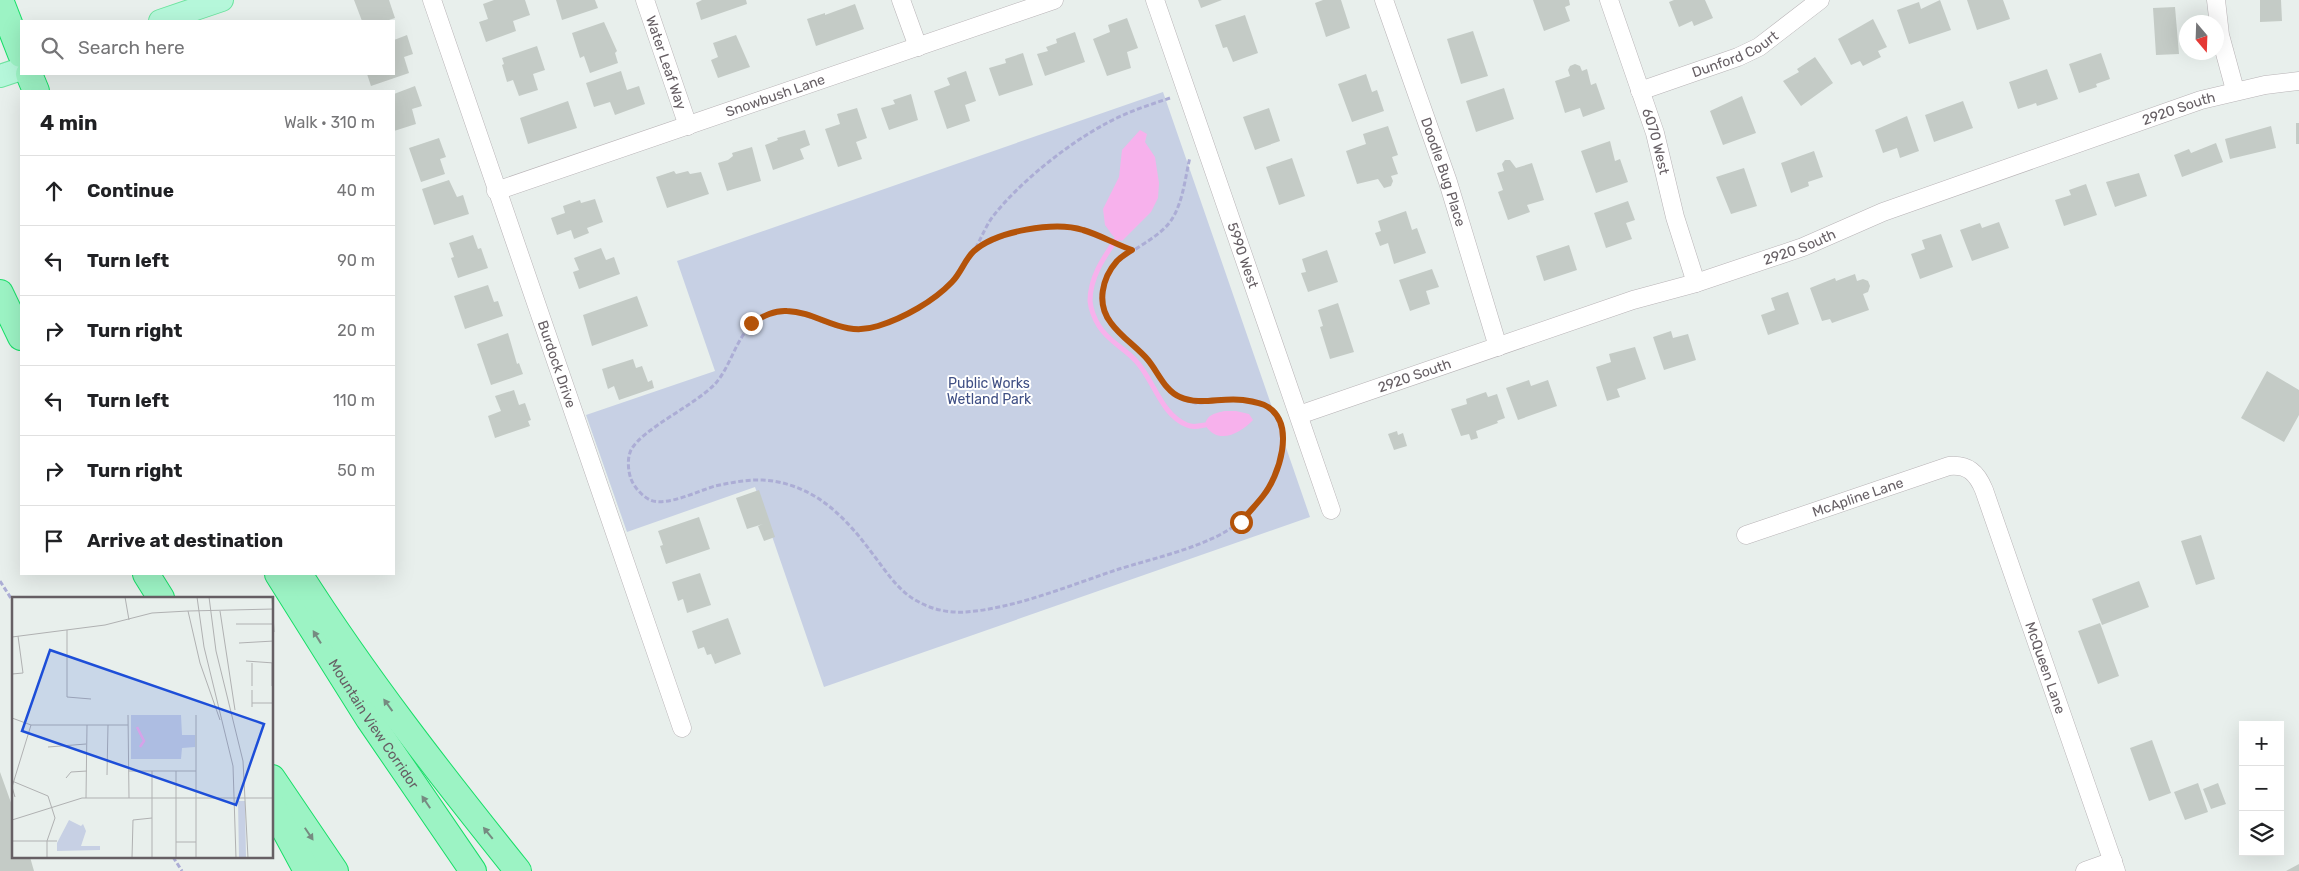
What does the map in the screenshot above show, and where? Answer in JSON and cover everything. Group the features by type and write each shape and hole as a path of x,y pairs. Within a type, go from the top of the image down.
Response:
{"highway":[{"path":"2,5 20,51"},
{"path":"29,75 36,90"},
{"path":"0,293 20,335"},
{"path":"147,575 160,597"},
{"name":"Mountain View Corridor","path":"279,575 369,719 473,871"},
{"path":"300,575 343,641 421,748 518,871"},
{"path":"274,781 335,871"},
{"path":"274,810 307,871"}],"main road":[{"path":"163,20 222,0"},
{"path":"0,76 20,69"}],"street":[{"name":"Burdock Drive","path":"432,0 496,191 682,728"},
{"name":"Water Leaf Way","path":"645,0 688,126"},
{"path":"901,0 918,47"},
{"name":"Snowbush Lane","path":"496,191 1054,0"},
{"name":"5990 West","path":"1155,0 1331,510"},
{"name":"Doodle Bug Place","path":"1384,0 1450,190 1498,347"},
{"name":"6070 West","path":"1609,0 1661,152 1675,217 1696,283"},
{"name":"Dunford Court","path":"1640,91 1738,57 1760,47 1820,0"},
{"path":"2216,0 2224,51 2235,90"},
{"name":"2920 South","path":"1299,415 1633,300 1696,283 1803,247 1883,212 2201,100 2235,90 2299,81"},
{"name":"McApline Lane","path":"1746,535 1949,466 1957,465 1969,468"},
{"name":"McQueen Lane","path":"1969,468 1979,478 1984,490 2115,866"},
{"path":"2084,871 2115,866"}],"path":[{"path":"1171,97 1134,110 1104,124 1018,187 990,220 974,250 952,282 926,302 877,327 852,330 786,310 767,315 751,323 720,379 704,394 642,439 630,451 628,466 631,481 640,494 652,502 665,503 712,487 742,481 770,480 801,488 826,502 847,520 890,577 914,601 940,610 960,613 986,610 1032,597 1209,540 1241,522 1264,496 1280,466 1283,449 1278,417 1268,406 1244,400 1222,399 1196,403 1178,396 1166,386 1157,370 1138,348 1110,322 1100,301 1106,280 1117,261 1132,250 1153,239 1172,219 1181,198 1190,157"},
{"path":"974,250 1000,237 1023,229 1051,226 1081,229 1132,250"},
{"path":"0,581 12,600"},
{"path":"174,858 182,871"}],"green space":[{"name":"Public Works Wetland Park","path":"1163,92 1310,517 824,687 755,487 627,532 586,415 715,371 677,261"}],"shaded area":[{"path":"1140,130 1147,134 1145,142 1155,157 1159,183 1158,198 1151,212 1122,241 1113,236 1105,225 1103,209 1119,177 1122,150"},
{"path":"1225,411 1249,414 1253,420 1236,433 1223,436 1216,435 1205,425 1206,421 1212,415"}],"building":[{"path":"354,0 389,0 395,18 389,20 362,20"},
{"path":"494,0 525,0 530,15 513,21 516,31 486,42 479,22 488,19 483,4"},
{"path":"556,0 595,0 598,8 562,20"},
{"path":"702,0 746,0 747,4 701,20 696,3"},
{"path":"1198,0 1222,0 1201,8"},
{"path":"1323,0 1341,0 1350,28 1326,37 1315,3"},
{"path":"1533,0 1569,0 1570,5 1565,7 1570,21 1544,31"},
{"path":"1674,0 1705,0 1713,18 1694,26 1692,21 1679,27 1669,2"},
{"path":"1940,0 1951,30 1909,44 1897,10 1919,2 1921,9"},
{"path":"1967,0 2003,0 2010,19 1977,30"},
{"path":"2260,0 2281,0 2282,21 2260,22"},
{"path":"855,4 864,29 816,46 807,19 825,13 825,15"},
{"path":"2175,7 2179,54 2156,55 2153,8"},
{"path":"1245,15 1258,53 1233,62 1227,47 1223,48 1215,25"},
{"path":"1127,18 1138,48 1127,52 1131,68 1107,76 1093,39 1110,32 1108,25"},
{"path":"1873,19 1887,47 1878,51 1881,57 1863,66 1860,61 1851,65 1838,39"},
{"path":"604,22 617,51 615,53 618,63 590,73 584,56 580,58 572,33"},
{"path":"1473,31 1488,76 1461,84 1447,39"},
{"path":"1075,32 1085,62 1045,76 1037,54 1048,51 1046,47 1057,43 1056,39"},
{"path":"407,35 413,54 404,57 409,73 371,86 367,75 395,75 395,40"},
{"path":"736,35 750,67 718,78 711,60 718,57 713,43"},
{"path":"537,46 545,70 533,74 538,90 519,96 513,80 507,82 502,58"},
{"path":"1023,53 1033,85 999,96 989,68 1006,63 1005,59"},
{"path":"2101,53 2110,79 2096,84 2097,87 2079,93 2069,64"},
{"path":"1815,57 1833,83 1801,106 1783,81 1799,72 1797,69"},
{"path":"1575,64 1580,66 1582,71 1587,69 1591,85 1596,83 1605,109 1583,117 1580,108 1565,113 1555,81 1570,76 1568,70 1570,66"},
{"path":"2047,69 2058,99 2037,106 2036,103 2018,109 2009,82"},
{"path":"621,71 627,90 639,86 645,104 615,115 610,102 594,107 586,83"},
{"path":"966,71 976,101 965,105 970,121 947,129 934,91 950,85 947,78"},
{"path":"1366,74 1372,92 1377,90 1384,111 1352,122 1338,84"},
{"path":"415,86 422,106 412,109 416,124 395,131 395,94"},
{"path":"1504,88 1514,119 1476,132 1466,101"},
{"path":"911,94 918,120 889,130 881,108 895,104 893,100"},
{"path":"1742,96 1756,133 1723,145 1710,111"},
{"path":"568,101 577,128 528,144 520,118"},
{"path":"1963,101 1973,128 1934,142 1925,115"},
{"path":"857,108 867,138 856,142 862,159 838,167 825,129 840,124 837,114"},
{"path":"1269,108 1280,141 1255,150 1243,117"},
{"path":"1907,116 1919,151 1900,158 1897,148 1883,153 1875,130"},
{"path":"2296,123 2299,123 2299,144 2296,144"},
{"path":"1388,126 1398,155 1392,157 1398,174 1391,176 1393,181 1391,186 1384,188 1378,179 1357,184 1346,151 1366,144 1363,134"},
{"path":"2271,126 2276,148 2230,159 2225,139"},
{"path":"805,130 810,145 800,149 804,159 773,170 765,145 778,140 777,138"},
{"path":"439,138 446,157 440,159 445,174 421,182 409,148"},
{"path":"1610,141 1615,161 1620,159 1628,182 1596,193 1581,151"},
{"path":"2216,143 2223,162 2182,177 2174,155 2189,149 2191,153"},
{"path":"752,147 761,181 727,191 718,163 728,160 733,156 732,153"},
{"path":"1814,151 1823,177 1808,182 1809,186 1791,193 1781,163"},
{"path":"1292,158 1305,196 1279,205 1266,167"},
{"path":"1505,160 1510,160 1516,168 1532,163 1544,200 1527,205 1530,212 1508,220 1498,192 1503,190 1497,173 1504,171 1502,164"},
{"path":"1744,168 1757,206 1731,214 1716,177"},
{"path":"674,171 676,174 688,171 690,174 701,172 709,194 667,208 656,177"},
{"path":"2139,173 2147,196 2115,207 2106,182"},
{"path":"449,180 457,197 463,195 469,214 434,225 422,189"},
{"path":"2086,184 2097,215 2064,226 2055,200 2071,195 2069,190"},
{"path":"595,199 603,222 587,228 589,233 574,239 571,230 557,235 551,218 565,213 563,206 580,200 581,203"},
{"path":"1628,201 1635,220 1626,223 1632,239 1606,248 1594,213"},
{"path":"1406,211 1412,230 1417,228 1426,253 1394,264 1388,243 1380,246 1375,233 1381,231 1378,221"},
{"path":"1999,222 2009,248 1972,261 1960,230 1980,223 1982,228"},
{"path":"1941,234 1953,267 1920,279 1911,254 1925,249 1922,240"},
{"path":"473,235 478,249 481,248 488,268 458,278 451,258 454,257 449,243"},
{"path":"1569,245 1577,270 1544,281 1536,256"},
{"path":"601,248 606,260 614,257 620,274 579,289 573,272 579,270 574,258"},
{"path":"1327,250 1338,282 1308,292 1301,273 1306,272 1302,259"},
{"path":"1432,269 1439,287 1426,291 1430,304 1410,311 1399,280"},
{"path":"1855,274 1857,281 1863,279 1868,281 1870,286 1868,292 1863,294 1869,310 1832,323 1830,319 1822,321 1810,288 1835,278 1836,281"},
{"path":"488,285 494,302 498,301 503,316 465,329 454,296"},
{"path":"1788,292 1799,324 1768,335 1761,315 1775,310 1771,298"},
{"path":"637,296 648,326 592,346 583,315"},
{"path":"1338,303 1354,352 1330,359 1320,327 1323,326 1318,310"},
{"path":"1671,331 1673,338 1688,334 1696,360 1664,370 1653,337"},
{"path":"508,333 517,364 519,363 523,374 491,385 477,344"},
{"path":"1635,347 1646,379 1617,389 1620,397 1607,401 1596,367 1611,362 1609,354"},
{"path":"633,359 636,368 642,366 648,382 652,380 654,388 619,400 614,386 608,389 602,369"},
{"path":"2267,371 2299,390 2299,415 2284,442 2241,418"},
{"path":"1529,380 1531,386 1548,380 1557,406 1518,420 1506,388"},
{"path":"514,390 519,405 525,403 531,420 528,421 530,426 495,438 488,416 501,411 495,396"},
{"path":"1486,392 1488,397 1497,394 1505,418 1497,421 1498,423 1476,431 1478,438 1471,440 1469,434 1461,436 1451,409 1467,404 1466,399"},
{"path":"1397,431 1398,435 1403,433 1407,446 1394,450 1388,434"},
{"path":"759,490 775,537 764,541 758,526 763,524 747,529 736,498"},
{"path":"699,517 710,549 666,564 660,546 663,545 658,531"},
{"path":"2201,535 2215,579 2196,585 2181,541"},
{"path":"700,573 711,605 687,613 683,599 678,601 672,582"},
{"path":"2139,581 2149,607 2102,625 2092,599"},
{"path":"728,618 741,654 715,664 711,654 707,655 704,647 698,649 692,631"},
{"path":"2100,623 2119,676 2098,684 2078,631"},
{"path":"2152,740 2171,793 2149,801 2130,748"},
{"path":"0,772 12,805 12,858 30,858 34,871 0,871"},
{"path":"2198,783 2208,812 2185,820 2174,792"},
{"path":"2218,783 2226,804 2211,809 2203,789"},
{"path":"2299,864 2299,871 2286,871"}],"waterway":[{"path":"1117,238 1103,260 1092,284 1090,301 1096,320 1107,336 1142,368 1170,413 1189,426 1205,425"}],"route":[{"path":"751,323 767,315 786,310 852,330 877,327 901,317 926,302 952,282 974,250 1000,237 1023,229 1051,226 1081,229 1111,241 1132,250 1117,261 1106,280 1100,301 1110,322 1138,348 1157,370 1166,386 1178,396 1196,403 1222,399 1244,400 1268,406 1278,417 1283,449 1280,466 1264,496 1241,522"}]}
